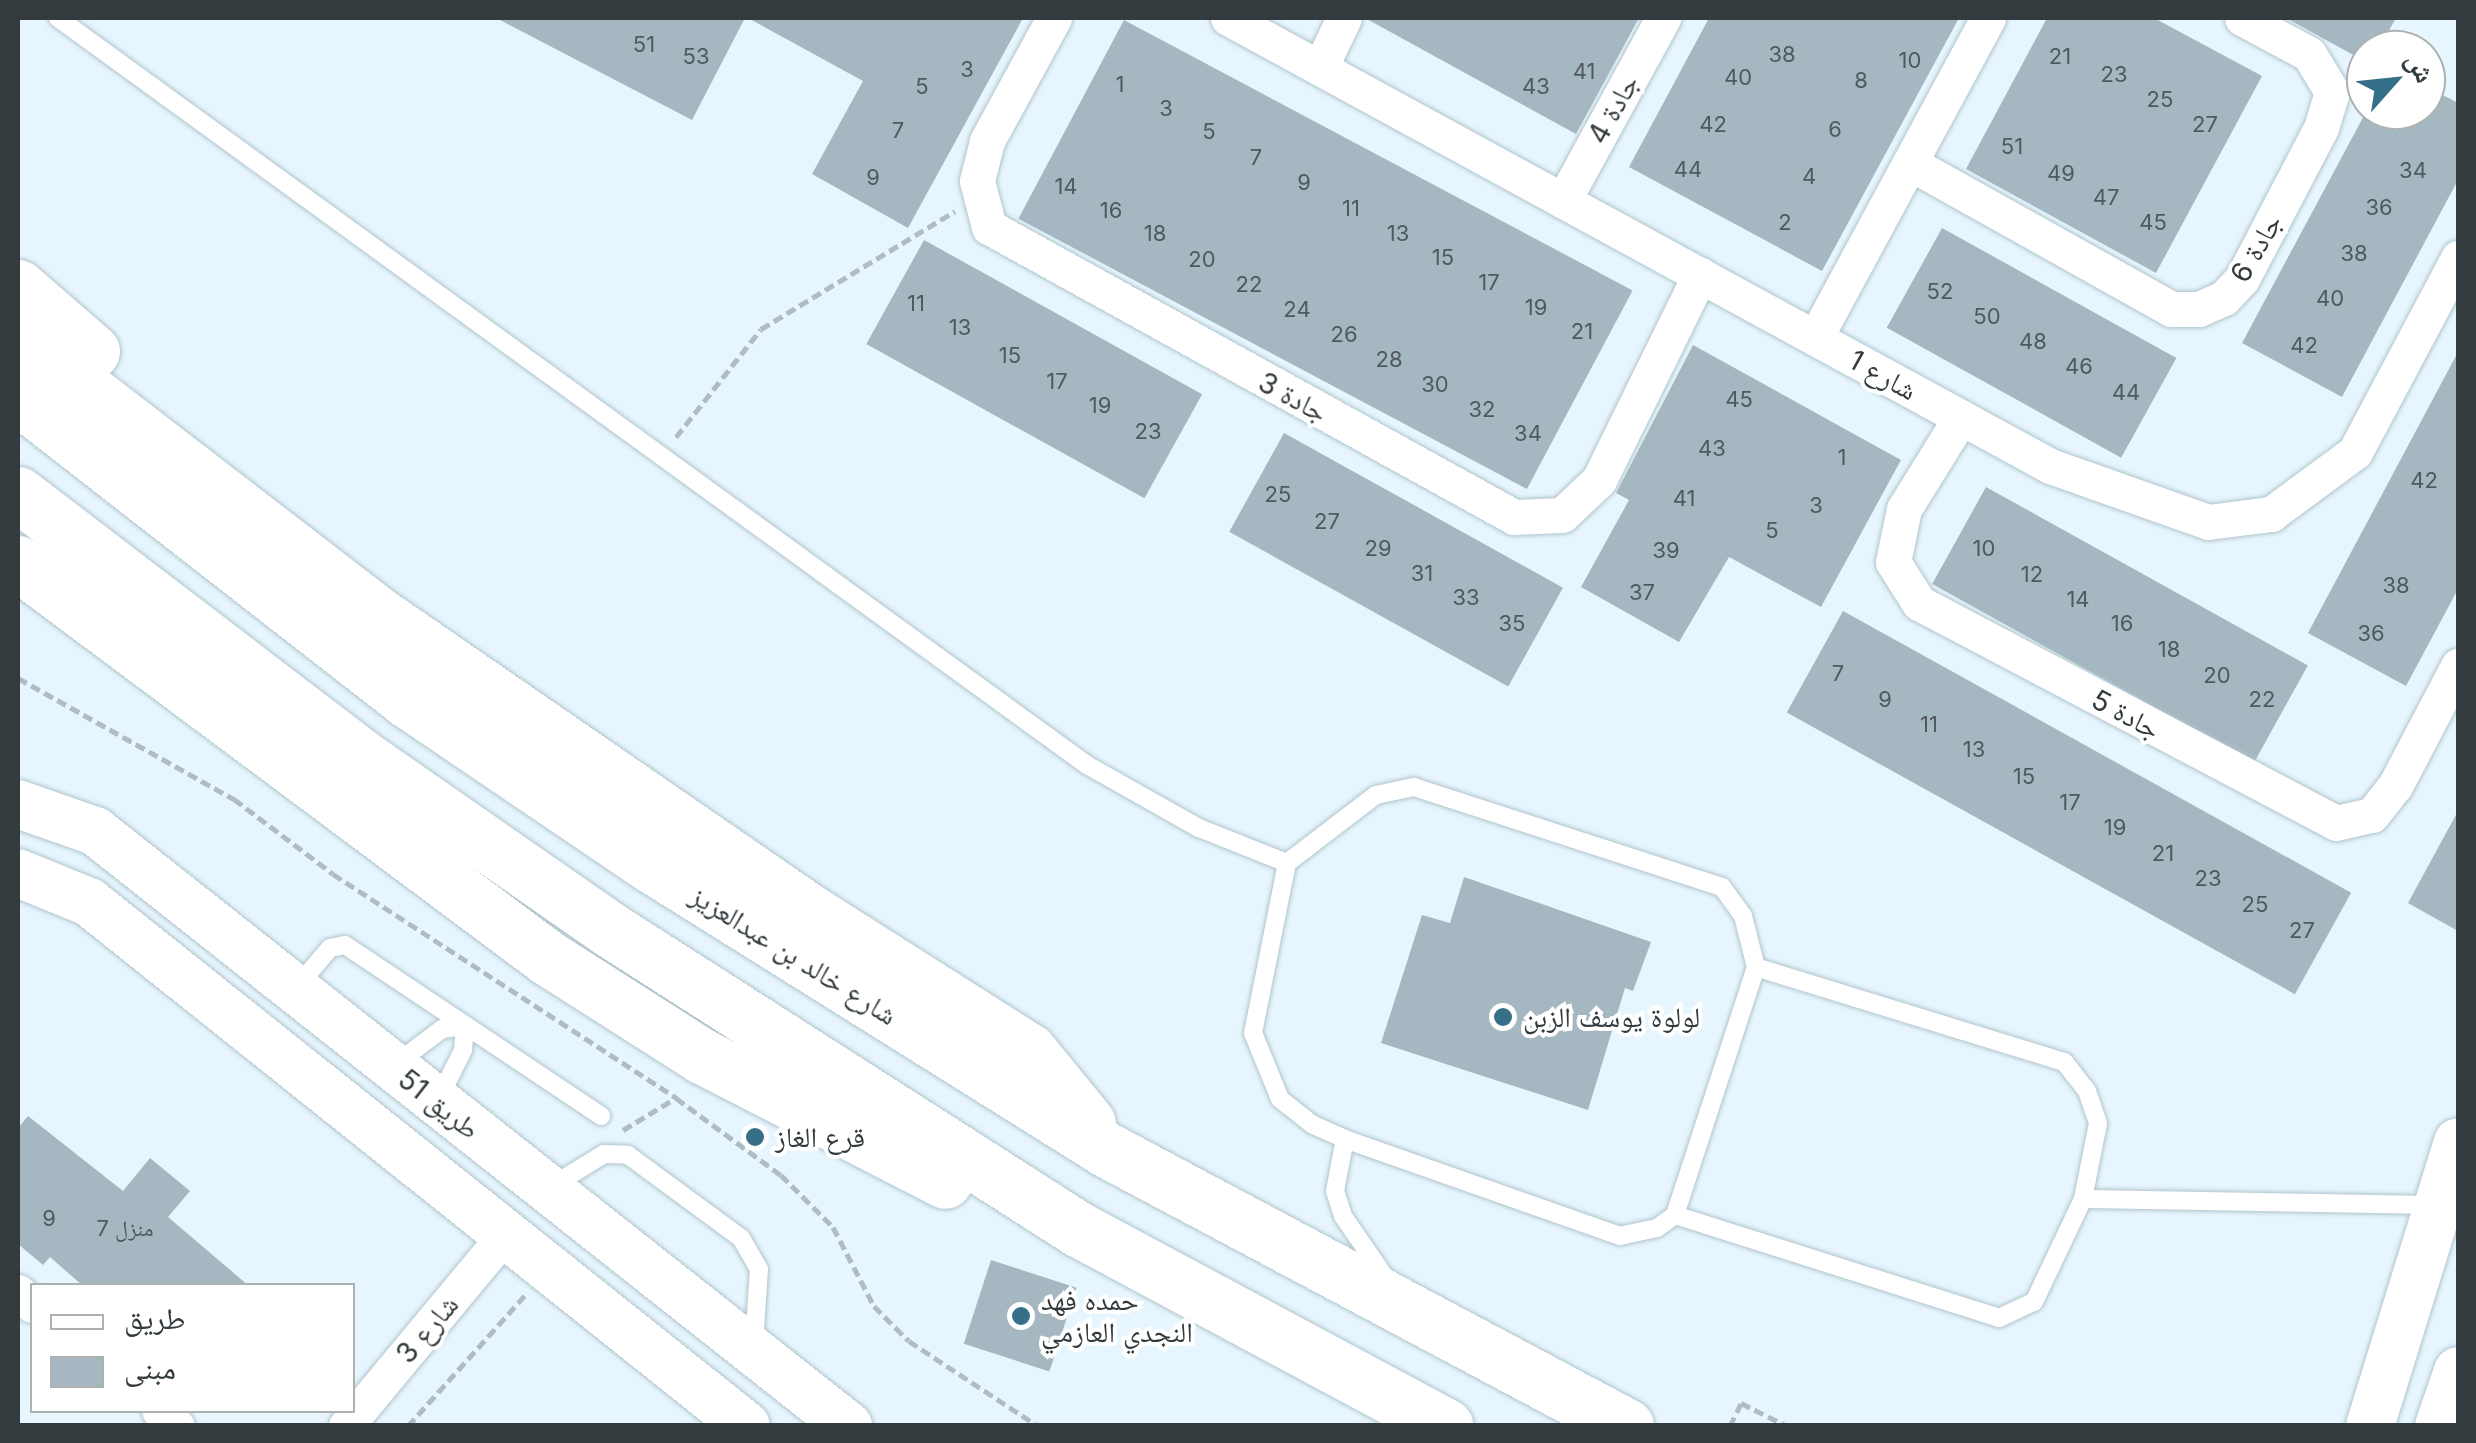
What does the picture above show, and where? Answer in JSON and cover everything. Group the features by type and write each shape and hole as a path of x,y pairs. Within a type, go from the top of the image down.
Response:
{"main road":[{"path":"18,287 132,385 182,466"},
{"path":"18,336 182,466 443,659 810,912 1029,1052 1066,1088 1106,1150"},
{"name":"شارع خالد بن عبدالعزيز","path":"18,398 407,700 651,865 1106,1150 1626,1426"},
{"path":"18,494 366,760 609,929 1078,1228 1446,1426"},
{"path":"29,578 548,958 702,1056 930,1174 1078,1228"}],"street":[{"path":"978,196 987,141 1054,18"},
{"name":"شارع 1","path":"1228,18 2050,466 2208,522 2271,514 2355,452 2456,268"},
{"path":"1320,68 1344,18"},
{"name":"جادة 4","path":"1563,200 1663,18"},
{"path":"1815,338 1988,18"},
{"name":"جادة 6","path":"1910,163 2171,309 2199,309 2224,298 2268,229 2321,128 2332,92 2308,54 2242,18"},
{"name":"جادة 3","path":"978,196 989,228 1058,270 1514,516 1562,515 1599,480 1700,275"},
{"name":"جادة 5","path":"1960,417 1904,509 1893,562 1919,603 2336,824 2372,815 2395,786 2458,666"},
{"name":"طريق 51","path":"18,804 95,831 848,1426"},
{"name":"طريق 51","path":"18,873 89,902 746,1426"},
{"path":"229,1012 280,978"},
{"path":"2370,1426 2458,1142"},
{"name":"شارع 3","path":"346,1426 507,1232"},
{"path":"2439,1426 2458,1371"}],"lane":[{"path":"58,18 1087,765 1200,828 1287,863"},
{"path":"1414,788 1722,887 1743,916 1756,966 1675,1215 1639,1236 1620,1236 1345,1139 1313,1125 1280,1099 1253,1033 1287,863 1376,795 1414,788"},
{"path":"280,978 330,948 345,946 601,1116"},
{"path":"1675,1215 1999,1318 2034,1302 2083,1199 2098,1123 2088,1092 2064,1062 1756,966"},
{"path":"391,1067 442,1029 465,1026"},
{"path":"437,1102 462,1050 465,1026"},
{"path":"1345,1139 1335,1191 1343,1216 1410,1313"},
{"path":"547,1188 604,1154 628,1155 740,1238 759,1269 754,1351"},
{"path":"2083,1199 2437,1205"}],"path":[{"path":"663,454 761,330 978,196"},
{"path":"18,678 234,799 333,874 721,1131 781,1175 833,1227 874,1306 909,1341 1038,1426"},
{"path":"408,1426 550,1267"},
{"path":"1730,1426 1741,1403 1787,1426"}],"building":[{"path":"496,18 745,18 692,120"},
{"path":"748,18 1023,18 908,228 812,174 863,81"},
{"path":"1365,18 1639,18 1576,134"},
{"path":"1709,18 1959,18 1822,271 1629,167"},
{"path":"2047,18 2154,18 2262,76 2156,273 1966,169"},
{"path":"2286,18 2396,18 2389,30 2346,30 2346,51"},
{"path":"1124,20 1633,290 1527,489 1018,219"},
{"path":"2446,97 2458,103 2458,180 2342,397 2242,343 2356,130 2446,130"},
{"path":"1942,228 2176,358 2121,458 1887,328"},
{"path":"924,240 1202,394 1144,498 866,344"},
{"path":"1693,345 1901,460 1821,607 1729,557 1679,642 1581,587 1629,500 1616,493"},
{"path":"2458,352 2458,589 2406,686 2308,633"},
{"path":"1284,433 1563,588 1508,686 1229,532"},
{"path":"1986,487 2308,665 2254,762 1932,584"},
{"path":"1843,611 2351,893 2295,994 1787,712"},
{"path":"2458,811 2458,931 2408,903"},
{"name":"لولوة يوسف الزبن","path":"1464,877 1651,942 1633,991 1625,988 1588,1110 1381,1043 1422,915 1450,923"},
{"path":"28,1116 123,1191 150,1158 190,1191 168,1217 245,1283 80,1283 50,1257 43,1265 18,1244 18,1128"},
{"name":"حمده فهد النجدي العازمي","path":"991,1260 1077,1288 1049,1372 964,1344"}],"place":[{"name":"لولوة يوسف الزبن","path":"1503,1017"},
{"name":"قرع الغاز","path":"755,1137"},
{"name":"حمده فهد النجدي العازمي","path":"1021,1316"}]}
